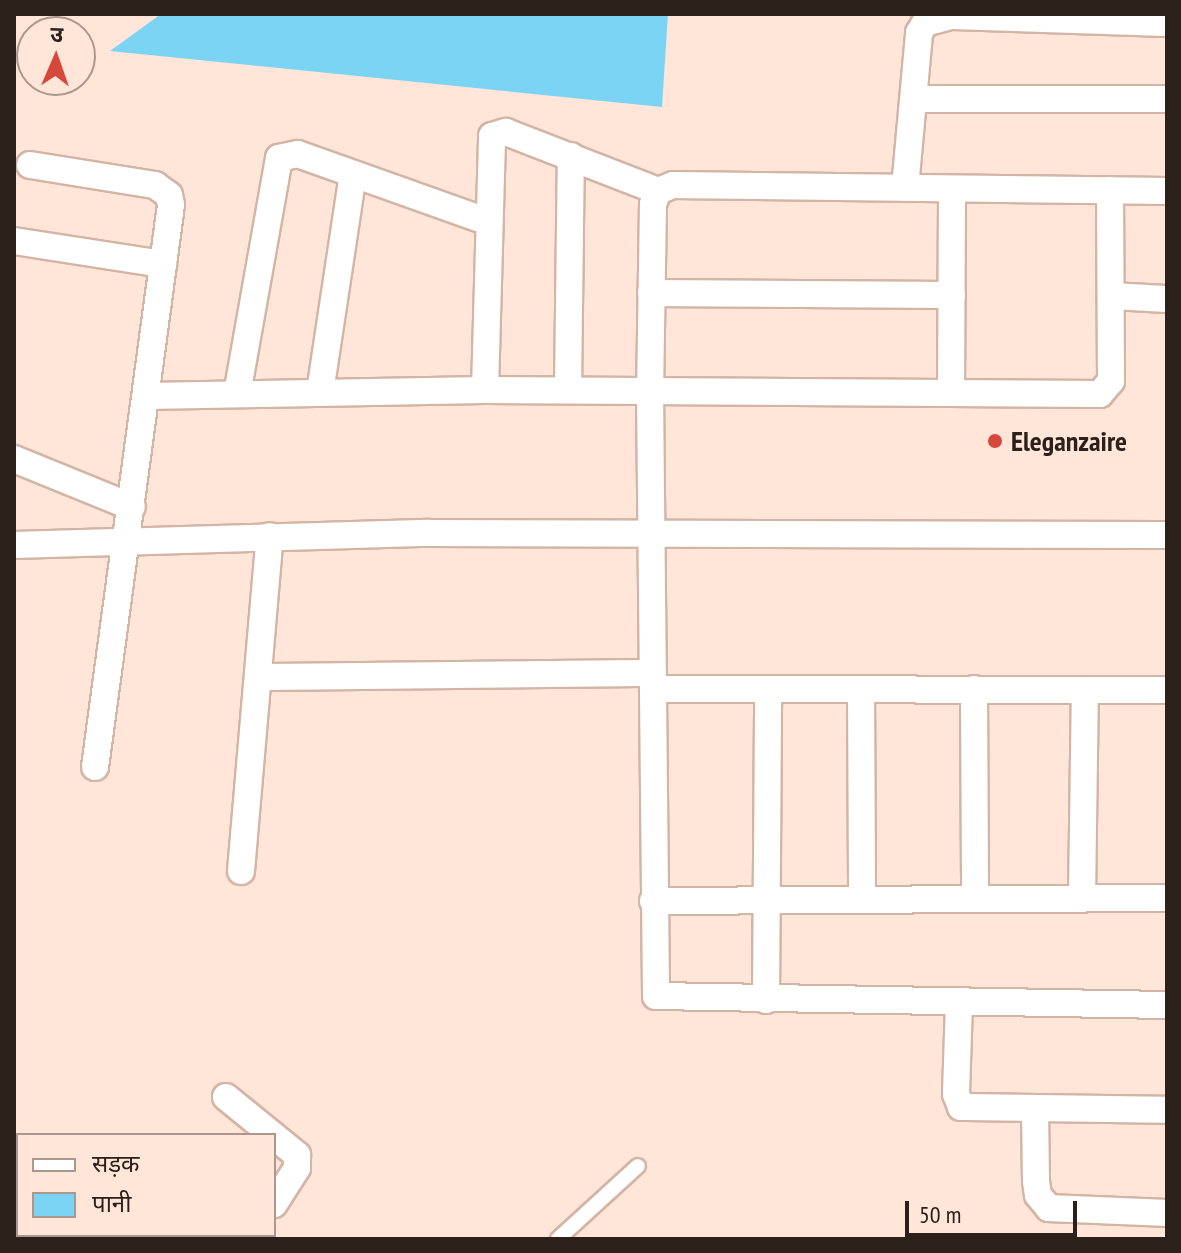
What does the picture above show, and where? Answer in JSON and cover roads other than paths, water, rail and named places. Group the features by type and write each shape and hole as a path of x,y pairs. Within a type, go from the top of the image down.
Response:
{"street":[{"path":"905,188 919,33 936,18 1100,17 1167,23"},
{"path":"914,99 1167,99"},
{"path":"485,390 486,221 492,136 506,132 658,191 673,185 1167,191"},
{"path":"237,394 279,158 298,154 486,221"},
{"path":"568,390 571,156"},
{"path":"30,165 163,188 171,205 95,767"},
{"path":"320,392 353,174"},
{"path":"951,390 952,189"},
{"path":"146,396 485,390 951,390 1100,394 1107,390 1111,296 1110,190"},
{"path":"658,191 653,204 650,390 656,996 1167,1005"},
{"path":"14,241 163,264"},
{"path":"651,293 952,295"},
{"path":"1111,296 1167,299"},
{"path":"14,459 132,507"},
{"path":"14,545 270,536 651,533 1167,535"},
{"path":"241,871 270,536"},
{"path":"258,677 653,681 768,689 1167,690"},
{"path":"766,1000 768,689"},
{"path":"861,689 862,897"},
{"path":"974,689 975,898"},
{"path":"1082,898 1085,690"},
{"path":"653,901 862,897 1167,898"},
{"path":"959,1003 956,1094 961,1107 1167,1110"},
{"path":"226,1097 270,1133"},
{"path":"1035,1110 1036,1181 1038,1195 1049,1208 1167,1213"},
{"path":"276,1138 297,1155 297,1168 276,1201"}],"lane":[{"path":"558,1239 638,1166"}],"water":[{"path":"161,14 668,14 662,107 110,51"}],"place":[{"name":"Eleganzaire","path":"995,441"}]}
